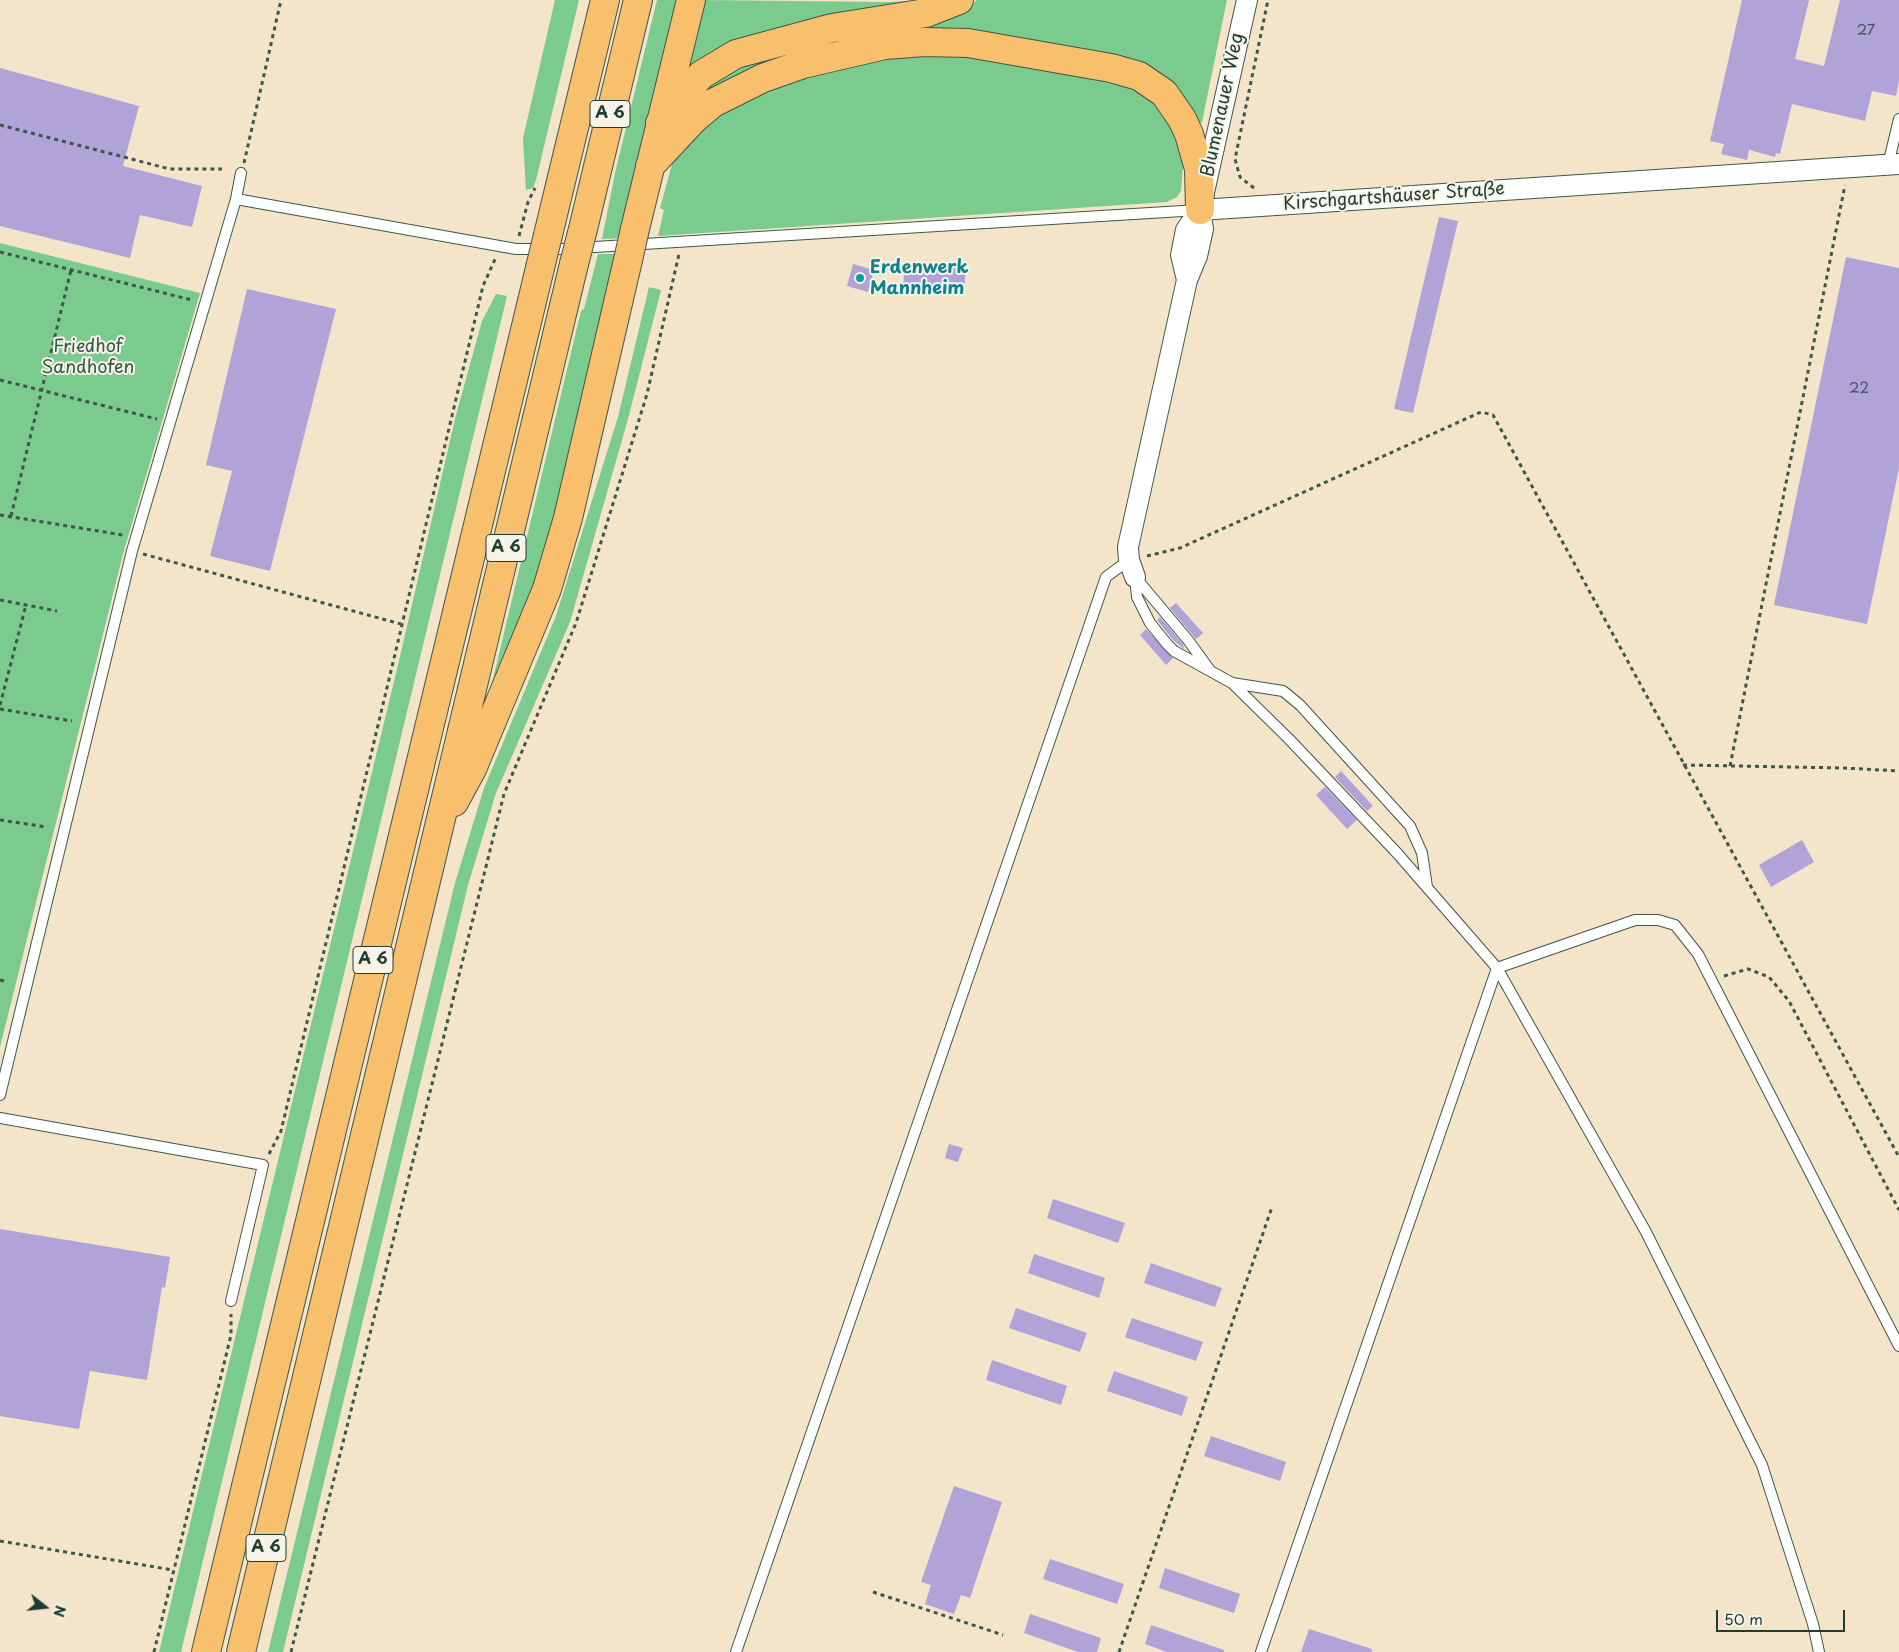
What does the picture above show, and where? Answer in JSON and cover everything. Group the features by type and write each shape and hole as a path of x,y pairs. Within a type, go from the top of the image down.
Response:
{"highway":[{"name":"A 6","path":"206,1652 605,0"},
{"name":"A 6","path":"241,1652 638,0"},
{"path":"437,832 472,770 547,589 568,518 660,123 691,0"},
{"path":"660,123 701,75 736,54 759,46 832,28 926,13 959,0"},
{"path":"650,166 694,118 713,103 763,78 804,64 885,45 924,42 968,43 1111,68 1139,76 1164,93 1182,119 1191,142 1199,169 1200,210"}],"street":[{"name":"Blumenauer Weg","path":"1132,568 1128,548 1186,280 1193,269 1203,229 1200,210 1246,0"},
{"name":"Kirschgartshäuser Straße","path":"1200,210 1894,164"}],"lane":[{"path":"1894,164 1899,119"},
{"path":"0,1095 132,551 236,199 241,173"},
{"name":"Kirschgartshäuser Straße","path":"236,199 516,249 562,249 1200,210"},
{"path":"1132,568 1211,672"},
{"path":"1132,568 1137,597 1150,623 1161,637 1174,651 1232,683 1289,739 1427,888 1497,968 1646,1232 1762,1466 1813,1624 1819,1652"},
{"path":"736,1652 1106,577 1132,568"},
{"path":"1232,683 1283,691 1300,705 1410,826 1422,853 1427,888"},
{"path":"1497,968 1635,920 1658,920 1675,925 1698,954 1899,1346"},
{"path":"1262,1652 1497,968"},
{"path":"0,1118 263,1165 231,1301"}],"path":[{"path":"241,173 281,0"},
{"path":"1253,206 1254,186 1240,177 1235,159 1268,0"},
{"path":"0,125 170,169 222,169"},
{"path":"1730,766 1848,167"},
{"path":"516,249 528,202 535,188"},
{"path":"291,1652 504,794 576,623 647,394 682,241"},
{"path":"263,1165 280,1131 483,286 500,247"},
{"path":"0,252 192,300"},
{"path":"11,516 71,270"},
{"path":"0,380 157,419"},
{"path":"1132,568 1481,412 1493,415 1899,1157"},
{"path":"0,515 123,536"},
{"path":"132,551 401,624"},
{"path":"0,600 57,611"},
{"path":"0,705 26,605"},
{"path":"0,709 72,721"},
{"path":"1683,765 1899,771"},
{"path":"0,820 46,827"},
{"path":"1711,980 1748,969 1769,977 1789,1000 1899,1210"},
{"path":"1119,1652 1272,1207"},
{"path":"154,1652 231,1335 231,1301"},
{"path":"0,1541 173,1570"},
{"path":"873,1592 1002,1635"}],"green space":[{"path":"555,0 579,0 536,180 533,188 526,190 523,138"},
{"path":"657,0 684,0 621,238 602,239 615,173"},
{"path":"701,0 886,2 935,0 733,44 706,55 683,74"},
{"path":"977,0 1227,0 1202,122 1197,125 1175,95 958,35 702,100 697,93 741,60 967,8"},
{"path":"915,49 1120,78 1160,101 1184,153 1181,191 1177,197 1167,202 658,236 664,210 660,208 674,157 683,143 743,93"},
{"name":"Friedhof Sandhofen","path":"0,243 200,293 123,554 0,1047"},
{"path":"598,254 616,254 557,527 495,685 492,683 581,311 584,309"},
{"path":"649,287 661,290 628,419 570,622 496,793 468,885 283,1652 268,1652 455,883 484,788 556,616 618,417"},
{"path":"496,294 507,296 181,1652 159,1652 398,665 456,415 482,321"}],"building":[{"path":"1742,0 1809,0 1795,59 1824,66 1840,0 1899,0 1899,81 1896,96 1872,91 1865,121 1792,104 1780,154 1776,153 1775,157 1749,150 1747,160 1721,154 1724,144 1710,141"},
{"path":"0,68 139,106 123,166 202,186 192,227 140,215 130,258 0,226"},
{"path":"1439,217 1458,221 1413,413 1394,409"},
{"path":"1846,257 1899,268 1899,468 1867,624 1774,605"},
{"path":"905,263 966,266 964,291 903,287"},
{"name":"Erdenwerk Mannheim","path":"853,264 874,270 868,292 847,286"},
{"path":"247,289 336,309 270,571 210,556 232,471 206,465"},
{"path":"1176,603 1203,633 1196,639 1170,608"},
{"path":"1160,617 1183,644 1184,649 1172,639 1157,620"},
{"path":"1146,629 1173,658 1166,665 1140,635"},
{"path":"1341,771 1373,806 1367,811 1335,777"},
{"path":"1325,787 1357,820 1347,829 1316,795"},
{"path":"1802,840 1814,862 1771,887 1759,865"},
{"path":"949,1144 963,1148 958,1162 945,1158"},
{"path":"1053,1199 1125,1223 1118,1243 1047,1218"},
{"path":"0,1229 170,1257 165,1288 162,1287 147,1380 90,1371 79,1429 0,1416"},
{"path":"1034,1254 1105,1278 1099,1298 1028,1273"},
{"path":"1151,1263 1222,1288 1215,1307 1144,1283"},
{"path":"1016,1308 1087,1333 1080,1352 1009,1328"},
{"path":"1132,1318 1203,1342 1196,1361 1125,1337"},
{"path":"992,1360 1067,1386 1061,1405 986,1380"},
{"path":"1114,1371 1188,1397 1182,1416 1107,1391"},
{"path":"1211,1436 1286,1462 1280,1481 1204,1456"},
{"path":"954,1486 1002,1502 970,1598 961,1595 954,1614 925,1604 931,1585 921,1582"},
{"path":"1050,1559 1124,1584 1117,1604 1043,1579"},
{"path":"1165,1568 1240,1594 1234,1613 1159,1588"},
{"path":"1030,1614 1101,1638 1097,1652 1078,1652 1024,1633"},
{"path":"1151,1625 1224,1650 1224,1652 1167,1652 1145,1644"},
{"path":"1309,1629 1372,1649 1372,1652 1301,1652"}],"place":[{"name":"Erdenwerk Mannheim","path":"860,278"}]}
